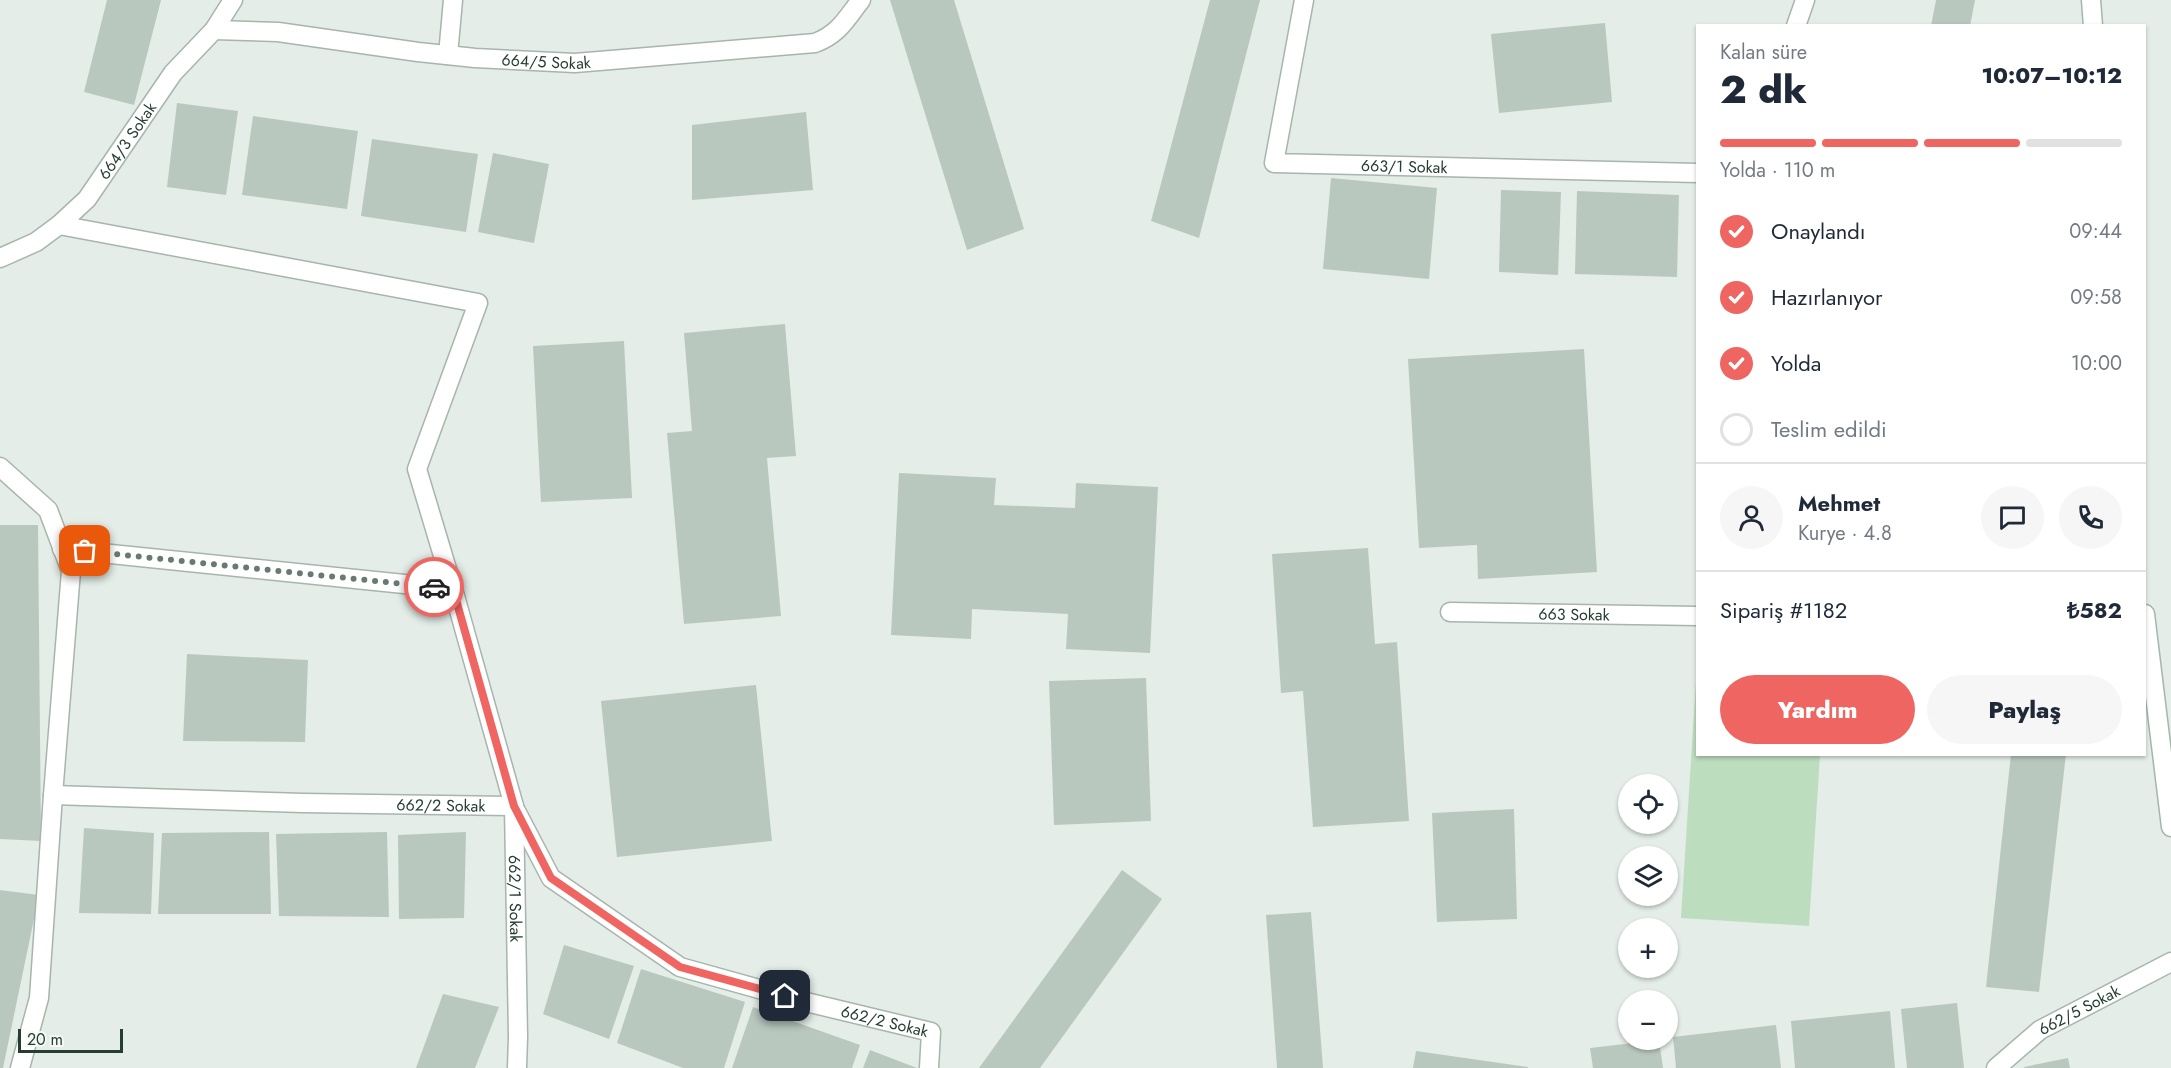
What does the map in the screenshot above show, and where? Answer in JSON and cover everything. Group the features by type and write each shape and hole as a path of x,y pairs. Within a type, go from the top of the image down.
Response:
{"street":[{"name":"664/3 Sokak","path":"0,258 36,242 87,200 172,73 214,30 233,0"},
{"path":"448,55 453,0"},
{"name":"664/5 Sokak","path":"214,30 278,32 448,55 548,62 593,62 815,44 830,37 839,29 861,0"},
{"name":"663/1 Sokak","path":"1304,0 1274,163 1696,173"},
{"path":"1797,24 1805,0"},
{"path":"2091,0 2093,24"},
{"name":"662/1 Sokak","path":"59,225 478,303 417,469 514,806 517,1068"},
{"path":"0,467 48,510 71,571 39,998 20,1068"},
{"path":"62,549 453,589"},
{"name":"663 Sokak","path":"1450,612 1696,616"},
{"path":"2146,627 2166,753 2171,827"},
{"name":"662/2 Sokak","path":"53,795 303,803 514,806 551,878 680,967 806,1002 931,1032 929,1068"},
{"name":"662/5 Sokak","path":"1996,1068 2040,1030 2171,963"}],"green space":[{"path":"1696,682 1696,756 1820,756 1809,926 1681,918"}],"building":[{"path":"107,0 161,0 134,105 84,92"},
{"path":"890,0 954,0 1024,229 967,250"},
{"path":"1210,0 1260,0 1199,238 1151,221"},
{"path":"1936,0 1975,0 1970,24 1931,24"},
{"path":"1605,23 1612,102 1499,113 1491,34"},
{"path":"177,103 238,111 226,195 167,187"},
{"path":"806,112 813,190 692,200 692,125"},
{"path":"253,116 358,131 347,209 242,195"},
{"path":"372,139 478,154 466,232 361,216"},
{"path":"493,153 549,164 534,243 478,232"},
{"path":"1331,178 1437,188 1429,279 1323,269"},
{"path":"1501,190 1561,192 1558,275 1499,272"},
{"path":"1577,191 1679,195 1677,277 1575,274"},
{"path":"785,324 796,456 767,458 781,616 684,624 667,433 692,431 684,333"},
{"path":"624,341 632,498 541,502 533,346"},
{"path":"1584,349 1597,572 1478,579 1477,545 1419,548 1408,359"},
{"path":"899,473 996,478 994,505 1075,508 1076,483 1158,487 1150,653 1066,649 1068,614 972,609 971,639 891,635"},
{"path":"0,525 38,525 41,841 0,839"},
{"path":"1368,548 1375,644 1397,642 1409,821 1313,827 1303,691 1281,693 1272,554"},
{"path":"187,654 308,660 305,742 183,741"},
{"path":"1146,678 1151,821 1054,825 1049,681"},
{"path":"756,685 772,841 617,857 601,701"},
{"path":"2011,756 2066,756 2039,992 1986,987"},
{"path":"1514,809 1517,919 1437,922 1432,813"},
{"path":"84,828 154,833 151,914 79,913"},
{"path":"269,832 271,914 158,914 162,833"},
{"path":"387,832 389,917 279,916 276,834"},
{"path":"466,832 464,918 399,919 398,835"},
{"path":"1122,870 1162,899 1040,1068 979,1068"},
{"path":"0,890 39,895 3,1068 0,1068"},
{"path":"1311,912 1323,1068 1277,1068 1266,915"},
{"path":"564,945 634,966 609,1039 543,1014"},
{"path":"641,969 745,1002 724,1068 683,1068 617,1043"},
{"path":"443,994 499,1007 475,1068 416,1068"},
{"path":"1957,1003 1964,1068 1907,1068 1901,1009"},
{"path":"753,1007 860,1045 852,1068 732,1068"},
{"path":"1890,1011 1895,1068 1795,1068 1791,1021"},
{"path":"1776,1025 1781,1068 1676,1068 1674,1050 1678,1050 1678,1036"},
{"path":"1618,1045 1618,1050 1660,1050 1663,1068 1593,1068 1590,1048"},
{"path":"870,1050 917,1068 863,1068"},
{"path":"1416,1051 1528,1067 1528,1068 1413,1068"},
{"path":"2068,1058 2070,1068 2024,1068 2024,1067"}],"way so far":[{"path":"85,551 434,587"}],"route":[{"path":"434,587 453,589 514,806 551,878 680,967 785,996"}]}
